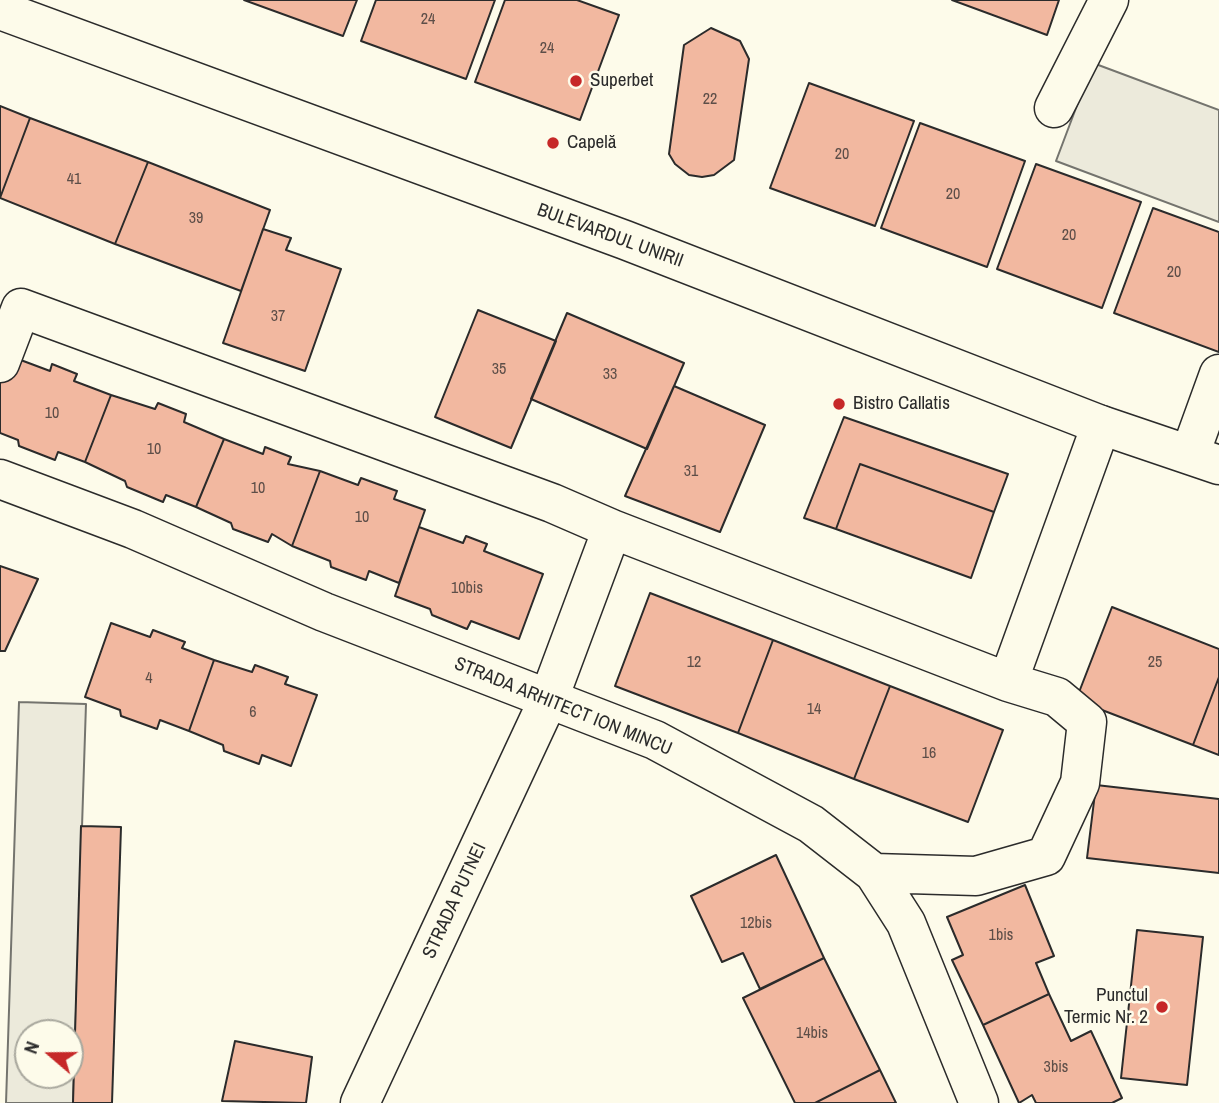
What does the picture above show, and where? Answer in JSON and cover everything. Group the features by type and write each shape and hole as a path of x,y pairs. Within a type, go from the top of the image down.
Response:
{"street":[{"path":"1054,108 1109,0"},
{"name":"BULEVARDUL UNIRII","path":"0,10 28,11 1101,425 1204,460"},
{"path":"0,36 28,11"},
{"path":"0,363 21,308 552,503 612,529 1008,682 1057,697 1087,722 1080,783 1046,856 976,876 874,873"},
{"path":"1204,460 1219,374"},
{"path":"1008,682 1101,425"},
{"name":"STRADA ARHITECT ION MINCU","path":"0,479 133,529 324,612 655,740 811,824 874,873 906,923 979,1103"},
{"name":"STRADA PUTNEI","path":"360,1103 549,698 612,529"}],"shaded area":[{"path":"1093,63 1219,110 1219,222 1056,161"},
{"path":"19,702 86,704 76,1019 14,1019 14,1089 73,1089 73,1103 6,1103"}],"building":[{"path":"244,0 357,0 343,36"},
{"path":"376,0 495,0 466,79 361,41"},
{"path":"505,0 577,0 619,15 580,120 475,82"},
{"path":"952,0 1059,0 1047,35"},
{"path":"711,28 740,41 749,59 734,160 714,175 702,177 689,175 675,164 669,154 684,45"},
{"path":"809,83 914,121 875,226 770,188"},
{"path":"0,106 30,118 0,198"},
{"path":"30,118 148,162 115,244 0,198"},
{"path":"920,123 1025,161 987,267 881,228"},
{"path":"148,162 270,210 241,291 115,244"},
{"path":"1036,164 1141,202 1102,308 997,269"},
{"path":"1153,208 1219,232 1219,352 1114,313"},
{"path":"263,229 291,238 286,250 341,269 305,371 223,343"},
{"path":"478,310 556,341 511,448 435,417"},
{"path":"567,313 684,363 647,449 531,399"},
{"path":"10,356 50,371 52,364 77,374 74,381 111,395 85,462 58,452 55,460 19,446 18,440 0,433 0,383"},
{"path":"674,386 765,425 720,532 625,496"},
{"path":"111,395 155,409 158,403 186,414 184,422 224,439 196,507 166,495 163,502 127,487 125,481 85,462"},
{"path":"844,417 1008,474 994,512 860,464 836,529 804,518"},
{"path":"224,439 263,454 265,447 291,457 288,464 320,471 292,546 272,534 268,542 233,529 231,523 196,507"},
{"path":"860,464 994,512 971,578 836,529"},
{"path":"320,471 358,485 361,478 397,491 394,499 425,510 399,583 369,571 366,580 331,567 330,561 292,546"},
{"path":"419,527 463,543 466,536 487,544 484,551 543,574 519,639 471,621 467,629 432,615 430,609 395,596"},
{"path":"0,566 38,579 5,651 0,651"},
{"path":"650,593 773,640 738,733 615,686"},
{"path":"1112,607 1219,649 1219,677 1193,745 1076,700"},
{"path":"111,623 150,637 153,630 185,642 182,648 214,660 189,731 160,720 157,729 121,716 120,710 85,697"},
{"path":"773,640 890,686 854,779 738,733"},
{"path":"214,660 252,672 255,665 288,677 285,684 317,695 291,766 262,755 259,764 224,751 223,745 189,731"},
{"path":"1219,677 1219,755 1193,745"},
{"path":"890,686 1003,730 968,822 854,779"},
{"path":"1096,785 1219,799 1219,873 1087,858"},
{"path":"81,826 121,827 112,1103 73,1103 73,1089 84,1089 84,1019 75,1019"},
{"path":"776,855 824,958 760,989 743,953 722,962 691,896"},
{"path":"1025,885 1054,956 1036,963 1049,994 983,1025 952,960 963,955 947,917"},
{"name":"Punctul Termic Nr. 2","path":"1137,930 1203,937 1187,1085 1121,1078"},
{"path":"824,958 880,1070 815,1103 795,1103 743,998"},
{"path":"1049,994 1071,1041 1091,1031 1122,1098 1112,1103 1036,1103 1032,1095 1019,1103 983,1025"},
{"path":"235,1041 312,1057 306,1103 222,1101"},
{"path":"880,1070 896,1103 815,1103"}],"place":[{"name":"Superbet","path":"576,81"},
{"name":"Capelă","path":"553,143"},
{"name":"Bistro Callatis","path":"839,404"},
{"name":"Punctul Termic Nr. 2","path":"1162,1007"}]}
